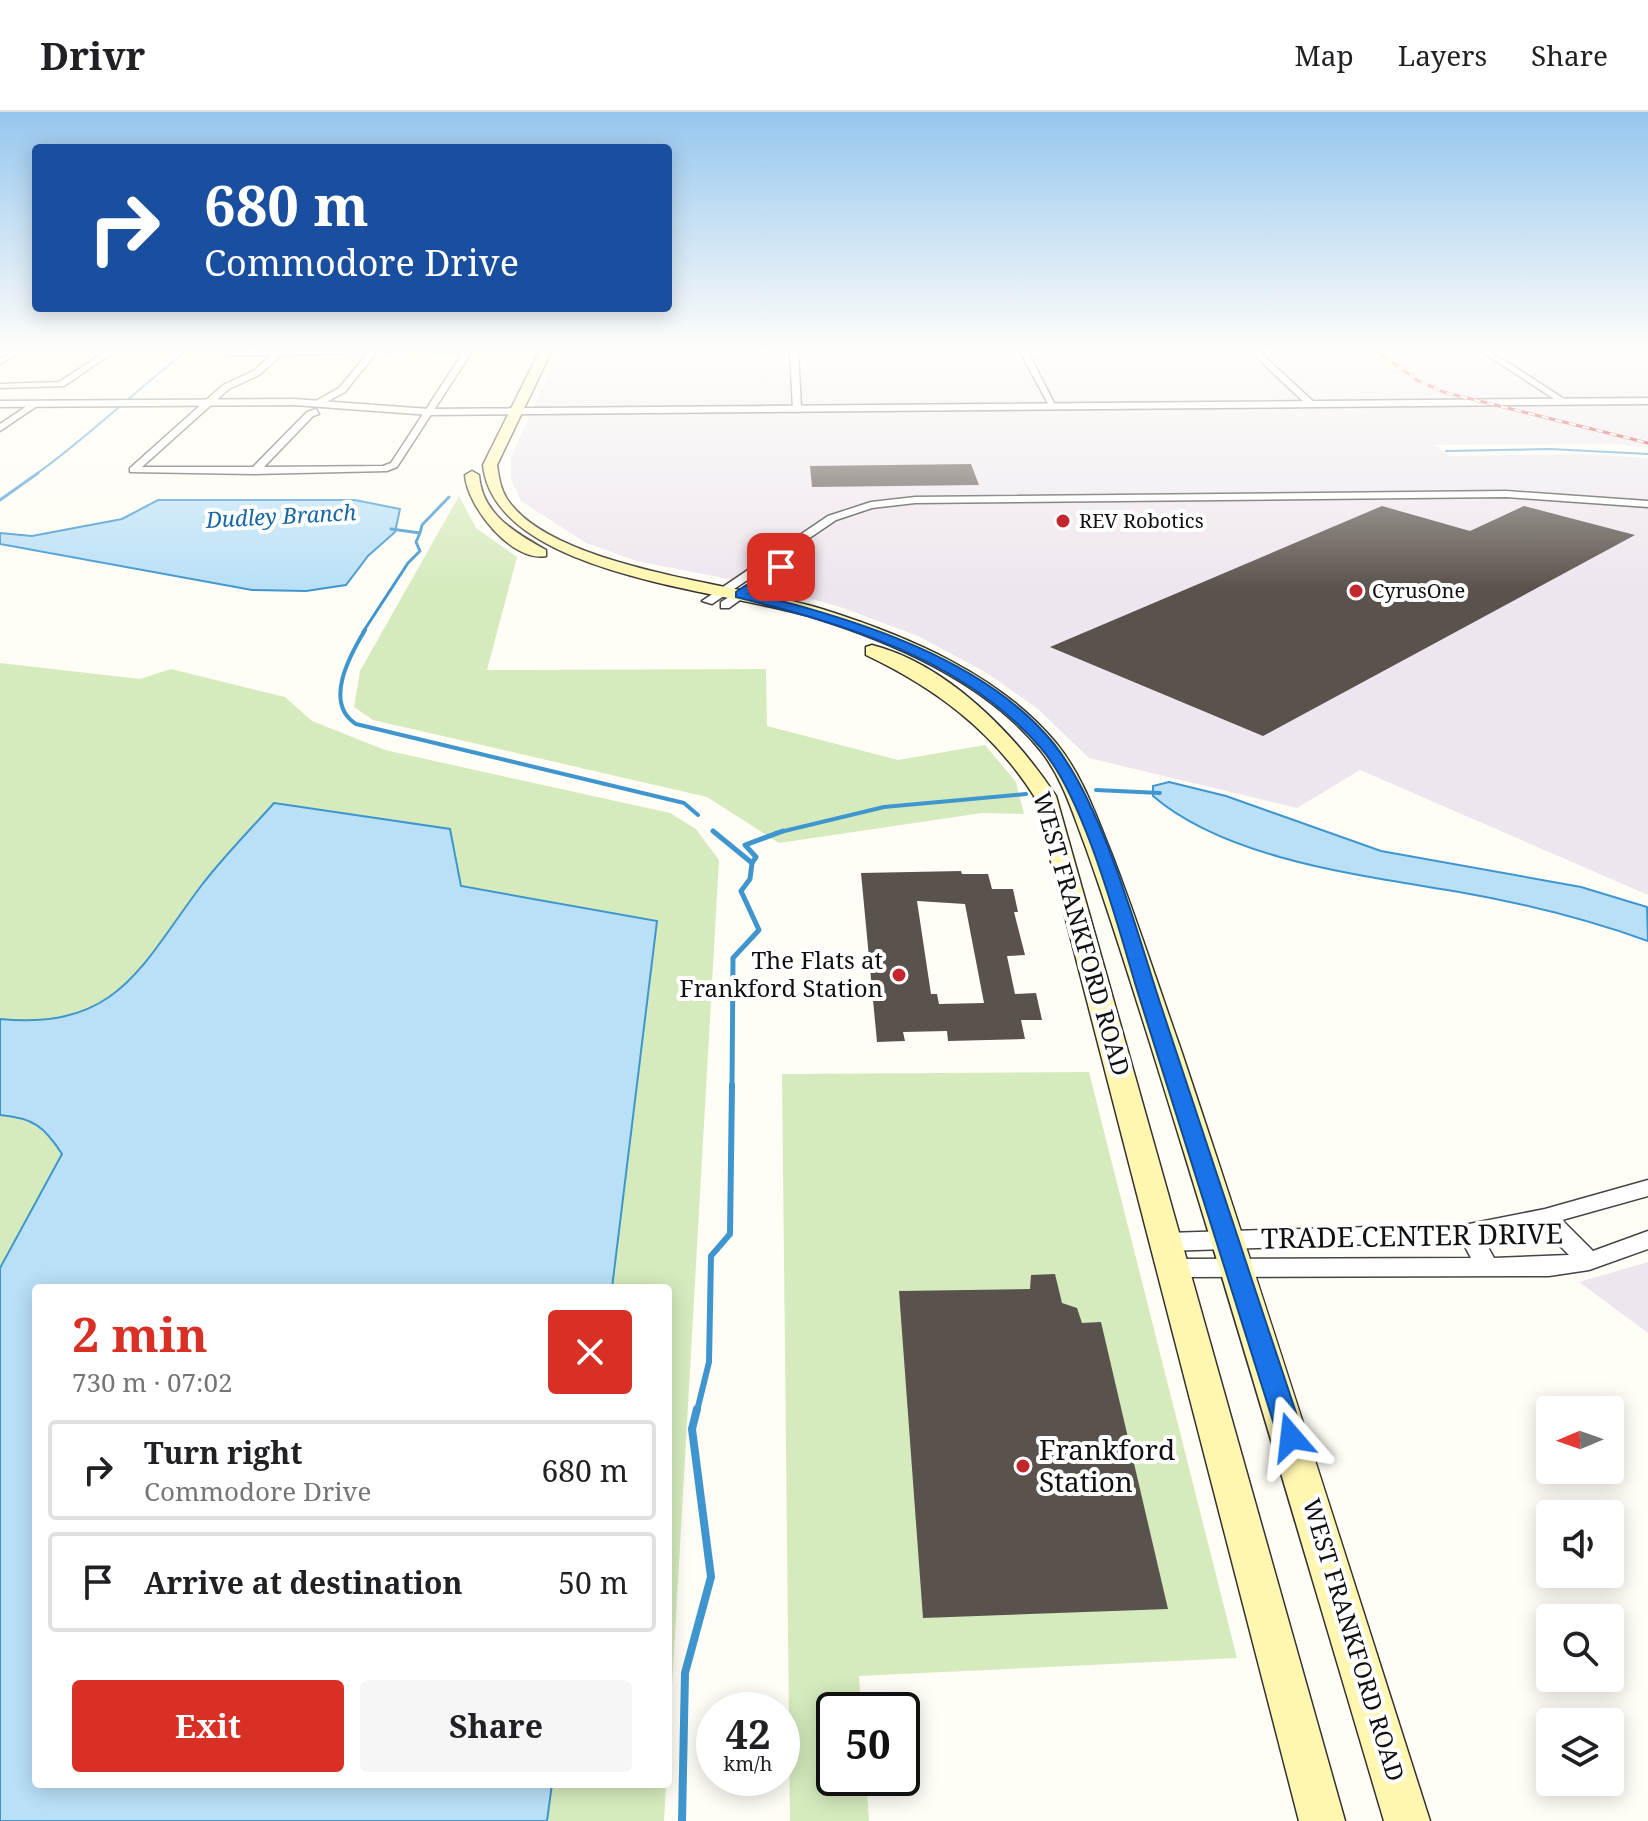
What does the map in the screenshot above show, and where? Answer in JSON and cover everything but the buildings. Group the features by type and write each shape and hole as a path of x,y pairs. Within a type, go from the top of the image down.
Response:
{"main road":[{"name":"WEST FRANKFORD ROAD","path":"506,430 494,454 489,476 496,495 514,517 573,551 845,638 901,664 969,706 997,731 1031,772 1045,796 1061,850 1322,1821"},
{"name":"WEST FRANKFORD ROAD","path":"474,464 472,482 482,508 508,535 542,554 590,573 818,613 932,658 985,691 1048,746 1073,784 1096,839 1233,1254 1407,1821"}],"street":[{"path":"177,430 133,470 384,469 394,465 417,430"},
{"path":"254,471 295,430"},
{"path":"724,598 832,518 871,505 915,500 1506,494 1648,504"},
{"path":"724,598 851,523 925,507 985,499"},
{"path":"915,500 925,507"},
{"path":"832,518 851,523"},
{"name":"TRADE CENTER DRIVE","path":"1169,1255 1233,1254 1469,1232 1545,1217 1648,1188"},
{"path":"1545,1217 1589,1261"},
{"path":"1469,1232 1488,1268"},
{"name":"TRADE CENTER DRIVE","path":"1169,1255 1233,1254 1488,1268 1549,1267 1589,1261 1648,1240"}],"shaded area":[{"path":"524,430 1648,430 1648,448 1613,444 1435,445 1449,456 1583,454 1648,458 1648,895 1360,770 1297,808 1089,758 1038,709 985,672 918,636 843,608 778,589 637,561 586,543 521,501 511,479 511,458"},
{"path":"1648,1262 1648,1333 1579,1282"}],"green space":[{"path":"459,496 476,528 517,557 487,670 766,669 767,726 898,760 985,745 1016,782 1024,814 982,813 779,843 707,797 373,720 354,707 360,671"},
{"path":"0,663 140,679 171,669 285,697 312,721 385,750 670,813 696,829 719,860 672,1687 672,1284 32,1284 32,1788 666,1788 664,1821 0,1821"},
{"path":"1089,1072 1237,1658 859,1676 860,1692 816,1692 816,1796 867,1796 869,1821 790,1821 790,1796 800,1796 800,1692 789,1692 782,1074"}],"water":[{"path":"158,500 355,500 400,509 395,532 368,556 346,585 306,591 252,590 0,544 0,533 32,536 122,519"},
{"path":"1169,782 1226,796 1381,851 1581,887 1647,907 1648,941 1483,896 1340,871 1258,850 1219,836 1184,818 1153,796 1153,786"},
{"path":"274,803 450,829 461,886 657,921 612,1284 32,1284 32,1788 551,1788 547,1821 0,1821 0,1268 62,1154 37,1125 21,1118 0,1115 0,1019 40,1020 73,1014 99,1003 122,987 142,967 227,854"}],"waterway":[{"name":"Dudley Branch","path":"35,475 92,430"},
{"path":"1446,451 1550,449 1648,454"},
{"name":"Dudley Branch","path":"0,500 38,473"},
{"path":"420,533 422,525 449,497"},
{"name":"Dudley Branch","path":"391,529 420,533"},
{"name":"Dudley Branch","path":"363,632 408,563 420,551 416,542 420,533"},
{"name":"Dudley Branch","path":"365,630 347,665 340,692 346,715 356,724 684,803 698,815"},
{"path":"1096,790 1160,793"},
{"path":"781,832 884,807 1026,794"},
{"name":"Dudley Branch","path":"713,831 752,863"},
{"path":"752,863 756,857 745,845 781,832"},
{"path":"776,833 781,832"},
{"name":"Dudley Branch","path":"732,1087 733,958 759,930 741,891 750,879 752,863"},
{"name":"Dudley Branch","path":"697,1411 709,1362 711,1256 730,1234 732,1085"},
{"name":"Dudley Branch","path":"682,1821 685,1673 711,1577 692,1429 697,1409"}],"railway":[{"path":"1595,430 1648,443"}],"place":[{"name":"REV Robotics","path":"1063,521"},
{"name":"CyrusOne","path":"1356,591"},
{"name":"The Flats at Frankford Station","path":"899,975"},
{"name":"Frankford Station","path":"1023,1466"}],"route":[{"path":"781,567 740,595 818,613 932,658 985,691 1029,726 1048,746 1073,784 1085,808 1121,911 1291,1437"}]}
